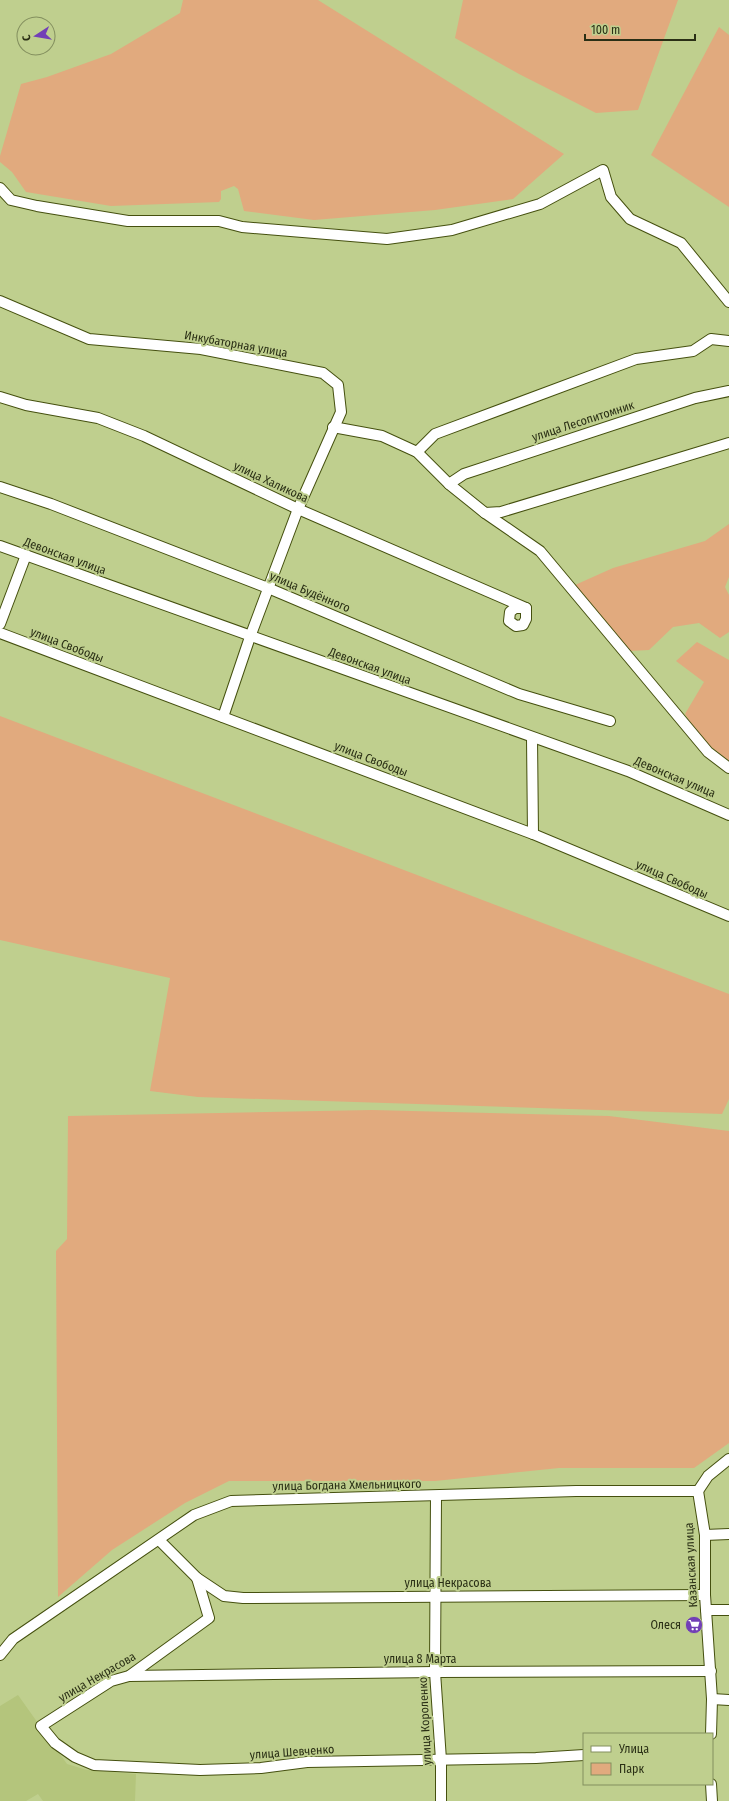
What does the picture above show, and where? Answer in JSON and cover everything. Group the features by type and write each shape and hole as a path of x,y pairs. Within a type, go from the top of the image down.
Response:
{"street":[{"path":"0,188 11,200 37,206 128,221 219,221 242,227 387,239 452,230 540,204 603,170 611,197 630,219 680,243 729,302"},
{"name":"Инкубаторная улица","path":"0,301 89,339 201,349 323,373 338,385 341,412 333,427 298,510 250,637 223,717"},
{"path":"417,452 435,434 636,359 693,351 711,339 729,341"},
{"name":"улица Лесопитомник","path":"449,484 464,474 695,398 729,391"},
{"name":"улица Халикова","path":"0,397 26,405 98,418 144,436 298,510 526,608"},
{"path":"333,427 382,436 417,452 449,484 485,513 540,552 708,752 729,768"},
{"path":"485,513 501,512 729,443"},
{"name":"улица Будённого","path":"0,487 51,504 268,588 519,694 610,721"},
{"name":"Девонская улица","path":"0,546 250,637 628,771 729,815"},
{"path":"0,624 26,555"},
{"name":"улица Свободы","path":"0,633 533,834 729,916"},
{"path":"532,738 533,834"},
{"path":"698,1491 708,1476 729,1459"},
{"name":"улица Богдана Хмельницкого","path":"0,1655 12,1639 194,1515 231,1501 289,1498 436,1496 576,1491 698,1491"},
{"name":"Казанская улица","path":"698,1491 704,1535 705,1595 712,1699 711,1733"},
{"name":"улица Короленко","path":"436,1496 435,1672 441,1760 441,1801"},
{"path":"704,1535 729,1534"},
{"name":"улица Некрасова","path":"159,1540 197,1578 224,1596 243,1598 705,1595"},
{"name":"улица Некрасова","path":"42,1726 112,1681 129,1676 209,1618 197,1578"},
{"path":"706,1610 729,1610"},
{"name":"улица 8 Марта","path":"129,1676 435,1672 711,1671"},
{"path":"712,1699 729,1700"},
{"name":"улица Шевченко","path":"42,1726 55,1743 75,1757 94,1765 200,1770 261,1768 307,1762 536,1758 583,1755"},
{"path":"711,1785 712,1801"}],"shaded area":[{"path":"18,1695 67,1764 87,1770 136,1774 135,1801 43,1801 38,1794 26,1801 0,1801 0,1706"}],"green space":[{"path":"183,0 318,0 564,154 513,199 435,210 314,220 244,211 238,189 234,186 221,191 221,199 219,202 111,206 26,192 12,172 0,162 0,156 21,84 47,77 111,54 180,13"},
{"path":"463,0 678,0 638,110 596,113 519,74 455,38"},
{"path":"719,27 729,35 729,207 651,155"},
{"path":"729,524 729,577 725,587 729,595 729,632 720,638 699,623 673,627 649,650 629,651 575,585 613,568 705,541"},
{"path":"697,642 729,660 729,761 701,739 685,714 704,682 676,661"},
{"path":"0,716 729,994 729,1099 722,1114 198,1097 150,1091 170,978 0,940"},
{"path":"372,1110 609,1116 729,1131 729,1443 694,1468 559,1468 435,1481 229,1481 185,1503 112,1550 58,1597 56,1251 67,1239 68,1116"}],"place":[{"name":"Олеся","path":"694,1625"}]}
